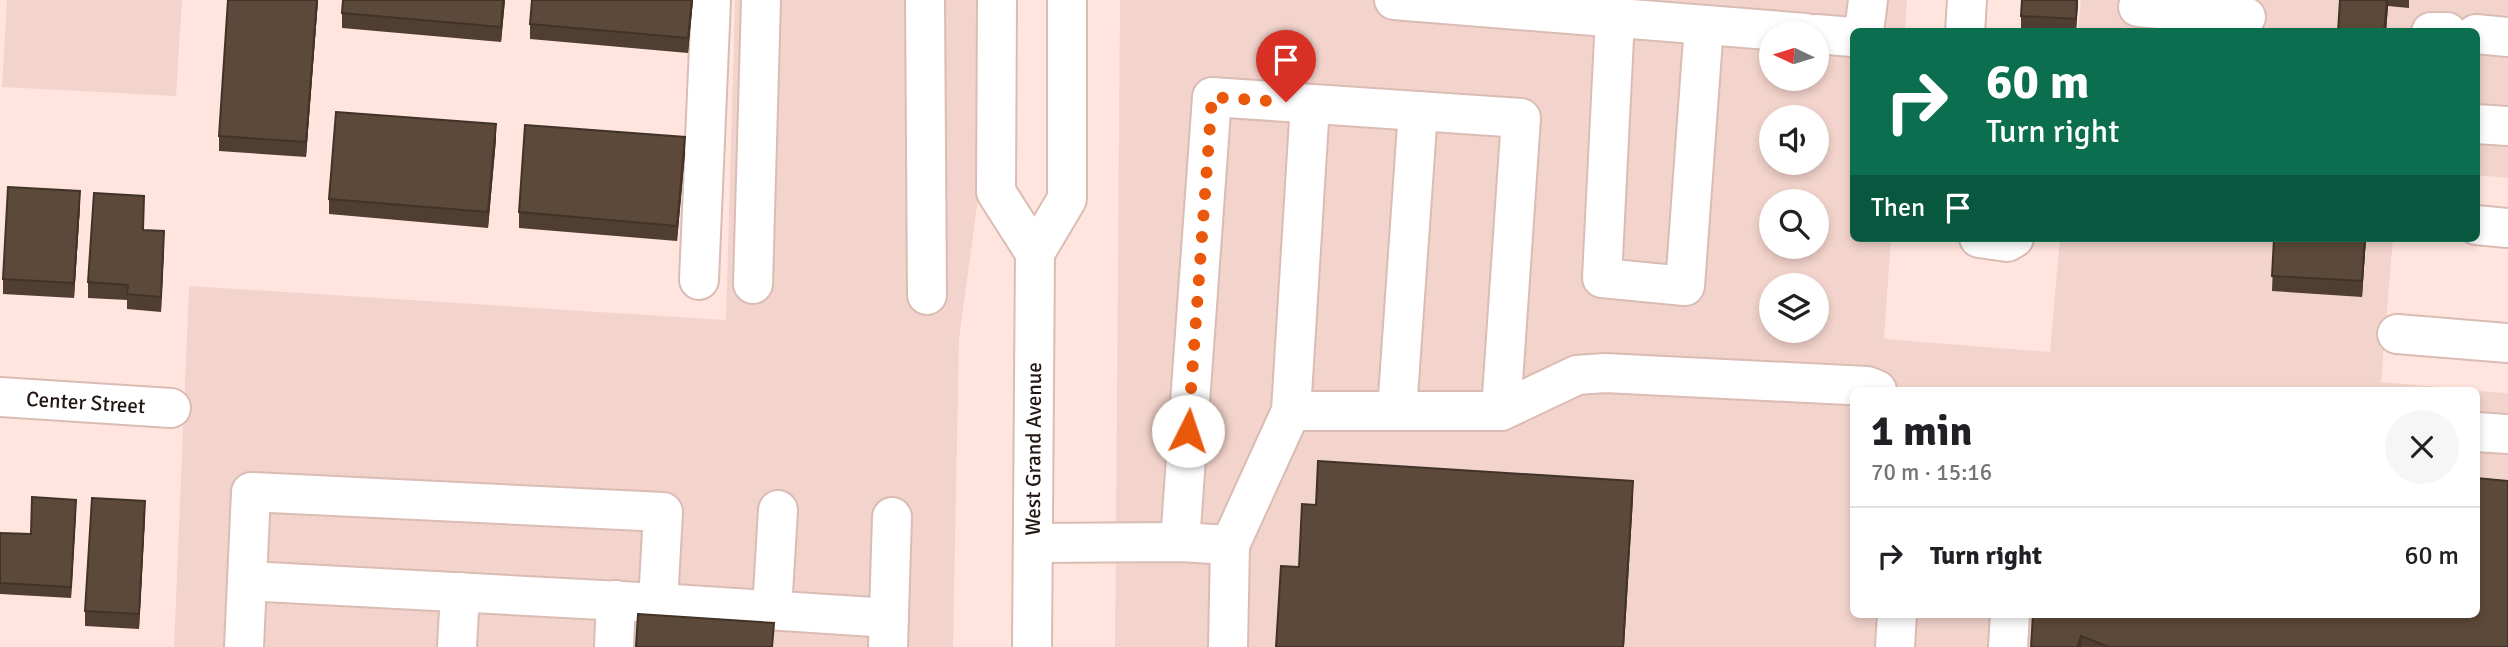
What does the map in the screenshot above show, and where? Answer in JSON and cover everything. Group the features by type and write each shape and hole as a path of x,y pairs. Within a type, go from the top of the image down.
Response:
{"main road":[{"path":"699,280 711,0"},
{"path":"753,284 761,0"},
{"path":"925,0 927,296"},
{"path":"997,0 996,192 1035,253 1067,199 1067,0"},
{"path":"1394,0 1759,29"},
{"path":"1864,28 1868,0"},
{"path":"1965,28 1967,0"},
{"path":"2138,13 2246,16"},
{"path":"1615,18 1602,278 1685,286 1704,25"},
{"path":"2480,34 2508,37"},
{"path":"1829,35 1850,37"},
{"path":"1180,542 1212,97 1521,118 1501,411"},
{"path":"1228,647 1230,545 1291,411 1310,104"},
{"path":"1397,411 1418,111"},
{"path":"2480,124 2508,127"},
{"path":"2480,225 2508,228"},
{"name":"West Grand Avenue","path":"1032,647 1035,253"},
{"path":"2398,334 2508,343"},
{"path":"1291,411 1501,411 1577,375 1605,373 1870,387"},
{"name":"Center Street","path":"0,397 171,408"},
{"path":"2480,432 2508,434"},
{"path":"244,647 251,492 663,512 658,603"},
{"path":"772,610 778,510"},
{"path":"247,582 772,610 889,632 892,517"},
{"path":"1033,543 1180,542 1230,545"},
{"path":"457,647 460,592"},
{"path":"614,647 616,600"},
{"path":"1895,647 1897,618"},
{"path":"2008,647 2010,618"}],"shaded area":[{"path":"7,0 182,0 176,96 2,87"},
{"path":"735,0 1005,0 959,339 953,647 174,647 189,286 726,320"},
{"path":"1120,0 1907,0 1905,28 1850,28 1850,242 1891,242 1884,339 2050,352 2060,242 2393,242 2381,382 2437,387 1850,387 1850,618 2480,618 2480,391 2508,393 2508,647 1115,647"},
{"path":"2081,0 2508,0 2508,178 2480,175 2480,28 2078,28"}],"building":[{"path":"228,0 317,0 306,142 219,136"},
{"path":"343,0 503,0 501,27 342,13"},
{"path":"532,0 692,0 688,38 530,24"},
{"path":"2022,0 2077,0 2076,19 2021,16"},
{"path":"2340,0 2387,0 2384,28 2338,28"},
{"path":"336,112 496,124 488,212 329,199"},
{"path":"525,125 685,137 677,226 519,212"},
{"path":"8,187 80,191 74,283 3,279"},
{"path":"94,193 144,196 143,230 164,231 161,297 127,294 128,285 88,282"},
{"path":"2274,242 2365,242 2362,281 2272,276"},
{"path":"1318,461 1633,481 1623,647 1276,647 1281,566 1299,567 1302,504 1316,505"},
{"path":"2480,478 2508,481 2508,647 2109,647 2081,636 2077,647 2031,647 2033,618 2480,618"},
{"path":"32,497 76,500 71,587 0,583 0,533 31,534"},
{"path":"92,498 145,501 139,614 85,611"},
{"path":"638,614 774,623 772,647 636,647"}],"route":[{"path":"1188,431 1212,97 1286,102"}]}
